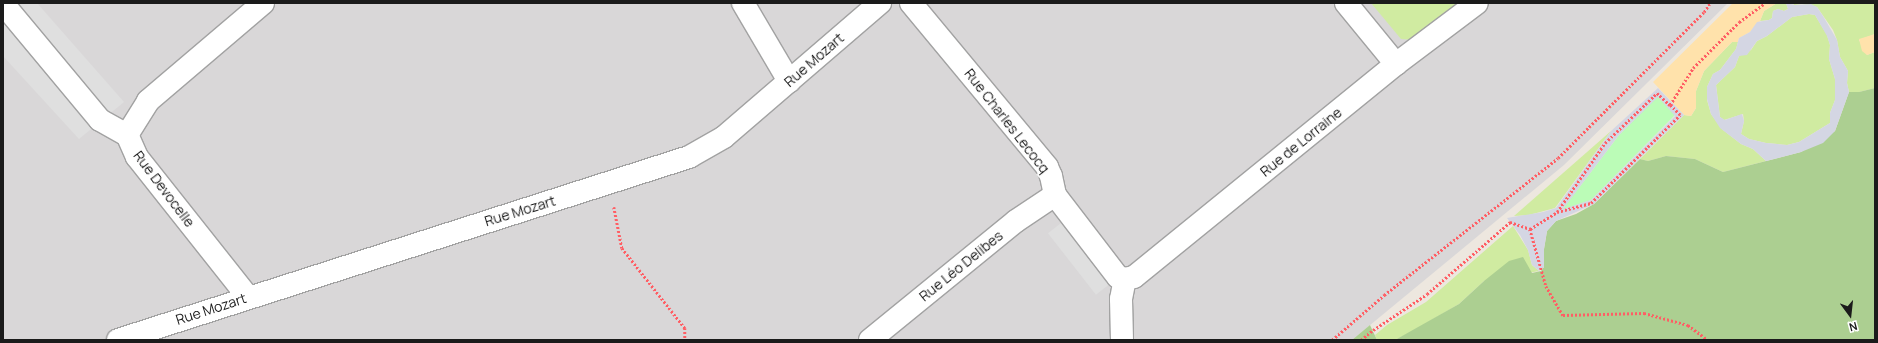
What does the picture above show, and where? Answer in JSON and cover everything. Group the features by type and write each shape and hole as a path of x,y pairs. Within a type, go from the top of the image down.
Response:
{"street":[{"name":"Rue Devocelle","path":"248,297 137,157 127,136 148,101 264,3"},
{"path":"743,3 789,81"},
{"name":"Rue Mozart","path":"118,340 248,297 609,184 689,157 724,137 880,3"},
{"name":"Rue Charles Lecocq","path":"912,3 1047,167 1051,176 1055,195 1118,277 1125,279"},
{"path":"1346,3 1396,64"},
{"name":"Rue de Lorraine","path":"1125,279 1134,277 1396,64 1477,3"},
{"path":"5,6 100,120 127,136"},
{"name":"Rue Léo Delibes","path":"870,340 1016,221 1055,195"},
{"path":"1122,340 1121,300 1125,279"}],"path":[{"path":"1332,340 1384,295 1558,158 1704,12 1710,3"},
{"path":"1670,105 1693,68 1739,22 1765,3"},
{"path":"1530,229 1557,212 1591,203 1680,115 1657,92 1605,144 1557,212"},
{"path":"609,184 622,248 685,328 684,340"},
{"path":"1361,340 1373,330 1427,294 1510,222 1530,229"},
{"path":"1530,229 1546,286 1563,315 1644,313 1688,325 1708,340"}],"shaded area":[{"path":"3,3 1728,3 1564,165 1352,340 3,340"},
{"path":"5,3 37,3 124,102 79,139 3,56 3,5"},
{"path":"1786,3 1795,5 1811,4 1817,7 1837,40 1840,57 1848,71 1847,83 1849,92 1835,131 1823,143 1801,152 1766,161 1753,149 1741,144 1720,128 1711,114 1707,99 1707,87 1713,74 1720,70 1736,49 1739,38 1750,32 1757,22 1772,18 1773,11 1778,9 1784,11 1788,9","holes":["1809,14 1815,15 1827,36 1830,45 1829,59 1835,79 1835,100 1830,113 1830,123 1799,142 1787,145 1766,143 1749,139 1741,134 1744,121 1742,114 1725,120 1720,117 1716,85 1735,67 1739,56 1747,55 1757,41 1767,36 1792,17"]},
{"path":"1658,88 1684,115 1594,204 1556,221 1547,231 1544,249 1544,267 1539,271 1532,265 1528,250 1520,235 1507,218 1543,212 1556,208 1611,131","holes":["1658,97 1675,116 1591,200 1563,209 1619,135"]},
{"path":"1070,216 1118,277 1096,295 1048,233"}],"green space":[{"path":"1371,3 1458,3 1414,40 1401,39"},
{"path":"1777,3 1786,3 1788,9 1784,11 1778,9 1773,11 1772,18 1769,20 1760,21 1764,11"},
{"path":"1793,3 1875,3 1875,34 1859,40 1867,55 1875,52 1875,88 1859,92 1849,92 1847,83 1848,71 1840,57 1837,40 1833,30 1817,7 1802,4 1794,5"},
{"path":"1809,14 1815,15 1827,35 1830,45 1829,59 1835,79 1835,100 1830,113 1830,123 1799,142 1787,145 1766,143 1749,139 1741,134 1744,121 1743,114 1724,120 1720,117 1716,85 1735,67 1739,56 1751,50 1757,41 1767,36 1792,17"},
{"path":"1732,42 1738,42 1736,49 1720,70 1713,74 1707,87 1707,100 1711,114 1723,130 1741,144 1753,149 1766,161 1723,172 1695,159 1666,156 1648,161 1640,159 1684,115 1691,116 1696,108 1696,91 1704,71"},
{"path":"1875,88 1875,340 1395,340 1459,304 1509,261 1523,257 1532,273 1541,271 1544,267 1544,249 1547,231 1556,221 1576,214 1594,204 1640,159 1648,161 1666,156 1695,159 1723,172 1801,152 1835,131 1849,92 1859,92"},
{"path":"1658,96 1675,115 1591,200 1562,210 1619,135"},
{"path":"1611,131 1555,208 1529,215 1514,216"},
{"path":"1513,226 1528,250 1532,265 1539,271 1484,281 1459,304 1411,332 1395,340 1377,340 1375,335 1387,325 1426,302"},
{"path":"1370,325 1377,340 1352,340"}],"sand":[{"path":"1733,3 1777,3 1764,11 1760,21 1750,32 1739,38 1738,42 1732,42 1704,71 1696,91 1696,108 1691,116 1684,115 1653,82"},
{"path":"1875,34 1875,52 1867,55 1862,51 1859,39"}]}
